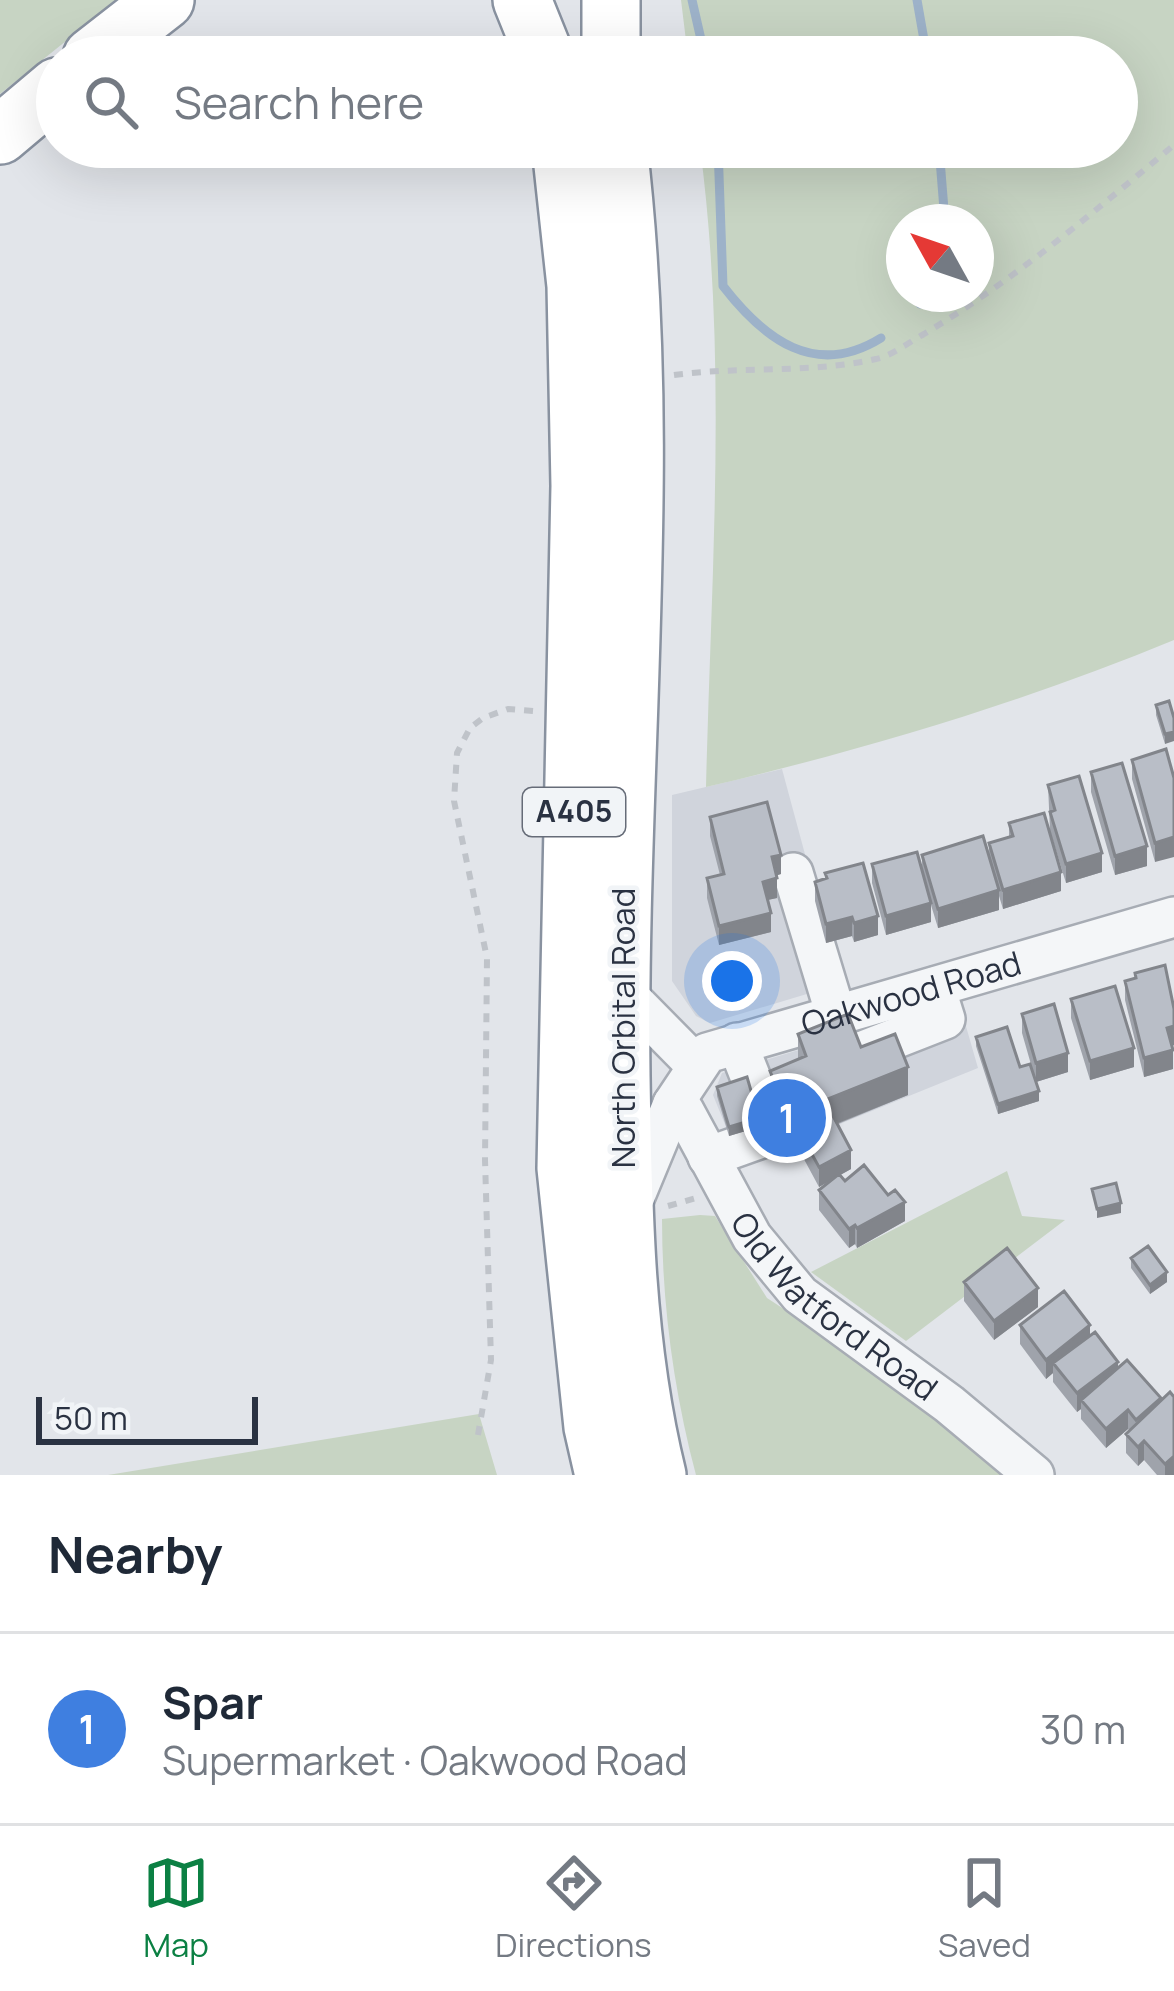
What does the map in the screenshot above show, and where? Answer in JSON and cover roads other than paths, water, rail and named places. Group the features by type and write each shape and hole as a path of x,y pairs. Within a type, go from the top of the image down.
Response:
{"highway":[{"path":"119,36 165,0"},
{"path":"522,0 537,36"},
{"path":"610,36 611,0"},
{"path":"0,135 36,105"},
{"name":"North Orbital Road","path":"563,168 576,286 580,486 566,1168 593,1427 604,1475"},
{"name":"North Orbital Road","path":"621,168 635,413 620,988 640,1218 632,1322 657,1475"}],"street":[{"path":"793,873 836,1015"},
{"name":"Oakwood Road","path":"696,1065 707,1053 737,1043 1174,917"},
{"path":"854,1055 945,1019 934,987"},
{"path":"620,988 696,1065 673,1104 640,1218"},
{"path":"716,1173 773,1134 770,1082 737,1043"},
{"name":"Old Watford Road","path":"673,1104 684,1111 752,1237 800,1295 964,1416 1034,1475"}],"waterway":[{"path":"692,0 700,36"},
{"path":"917,0 923,36"},
{"path":"719,168 723,286 739,305 774,337 813,354 857,350 881,338"},
{"path":"941,168 944,204"}],"place":[{"name":"Spar","path":"787,1118"}]}
